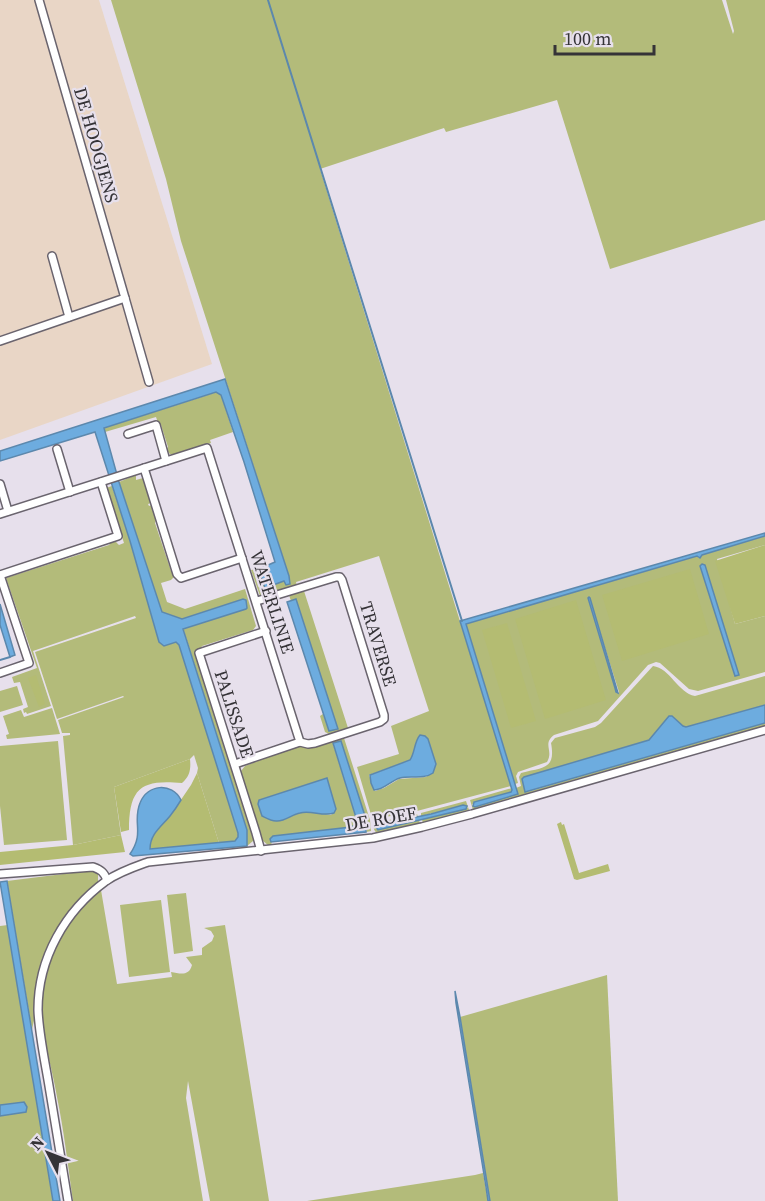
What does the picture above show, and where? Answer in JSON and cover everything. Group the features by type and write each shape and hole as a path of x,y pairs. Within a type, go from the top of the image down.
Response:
{"street":[{"name":"DE HOOGJENS","path":"39,0 149,382"},
{"path":"52,256 69,317"},
{"path":"0,341 125,298"},
{"path":"128,434 156,425 166,461"},
{"name":"WATERLINIE","path":"0,514 207,447 300,741"},
{"path":"57,449 70,492"},
{"path":"144,468 177,574 182,578 242,558"},
{"path":"0,673 29,663 0,575 118,536 104,481"},
{"path":"0,484 8,511"},
{"name":"TRAVERSE","path":"256,601 340,577 381,704 384,719 380,722 315,743 308,744 300,741"},
{"name":"PALISSADE","path":"261,851 199,653 266,631"},
{"name":"DE ROEF","path":"68,1201 43,1051 38,1011 40,985 46,958 57,934 70,915 107,880 148,862 373,838 422,827 765,730"},
{"path":"234,764 300,741"},
{"path":"0,874 93,867 105,874 107,880"}],"shaded area":[{"path":"0,0 99,0 212,364 0,440"}],"green space":[{"path":"111,0 722,0 733,34 726,0 765,0 765,220 610,269 557,100 446,132 444,128 320,169 511,786 417,811 372,818 357,767 399,754 391,726 429,711 379,556 296,582 297,586 260,596 251,570 260,568 289,576 181,241 166,179","holes":["420,735 425,736 436,764 426,777 399,779 375,791 369,775 410,760 418,738"]},
{"path":"217,392 221,395 233,432 210,440 211,443 170,454 166,450 168,447 156,417 105,432 104,428"},
{"path":"136,475 136,480 143,478 151,503 148,504 152,505 155,523 171,571 175,576 161,583 167,602 185,609 245,589 256,626 253,630 202,646 196,652 254,836 253,841 247,846 247,830 183,628 246,609 246,600 243,599 182,619 162,612 119,482"},
{"path":"112,486 159,642 176,641 179,645 239,833 235,841 219,843 197,773 198,768 194,755 190,759 114,787 121,835 73,845 63,736 70,735 70,733 62,733 58,720 124,697 57,719 35,652 136,618 135,616 33,651 51,706 24,713 23,709 28,707 20,682 14,683 12,677 37,668 6,578 109,545 111,542 119,545 124,543 106,488"},
{"path":"765,536 765,545 717,559 735,624 765,616 765,672 698,691 689,689 660,663 648,665 598,721 554,735 549,741 547,762 518,772 516,776 518,783 515,784 466,624 697,556 699,558 702,555","holes":["703,564 739,675 735,676 700,566","588,598 619,692 618,693"]},
{"path":"765,545 765,616 735,624 715,561"},
{"path":"690,569 709,634 622,661 602,595"},
{"path":"304,591 348,728 329,734 325,732 320,716 323,714 329,731 295,599 291,601 289,595"},
{"path":"576,600 606,700 545,719 515,619"},
{"path":"507,623 536,721 511,728 482,630"},
{"path":"653,666 664,671 684,690 695,696 765,676 765,705 686,727 672,716 649,740 524,777 527,792 765,723 765,727 473,810 470,800 512,788 511,792 474,802 472,805 475,807 517,794 516,788 521,786 519,777 521,773 550,763 551,743 555,738 595,727 601,723"},
{"path":"36,675 45,704 39,707 28,678"},
{"path":"17,686 23,705 0,712 0,691"},
{"path":"52,708 60,734 7,739 6,735 9,734 3,716 21,710 24,717"},
{"path":"344,738 370,820 371,831 366,832 333,744 358,824 271,842 269,846 260,835 241,771 245,766 300,745 313,748","holes":["327,778 336,809 331,815 314,812 299,813 285,819 261,813 258,804 259,800"]},
{"path":"58,741 67,840 4,845 0,806 0,746"},
{"path":"190,759 187,778 182,783 156,783 140,789 132,804 129,830 121,832 114,787"},
{"path":"197,773 219,843 150,849 154,834 172,813"},
{"path":"466,801 468,807 462,806 421,816 421,813"},
{"path":"468,807 469,810 423,824 422,819"},
{"path":"417,814 418,817 376,827 378,830 419,820 420,824 377,833 375,831 375,823"},
{"path":"561,822 562,825 564,824 579,873 608,864 610,871 574,879 557,824"},
{"path":"121,835 125,852 0,865 0,852 73,845"},
{"path":"95,870 98,874 98,883 64,919 42,960 35,993 32,1030 7,881"},
{"path":"101,890 117,984 172,977 171,972 187,973 192,965 186,957 202,955 202,948 212,941 214,936 211,931 204,928 225,925 269,1201 210,1201 188,1081 186,1098 203,1201 73,1201 62,1123 44,1035 43,983 51,955 64,929 82,907"},
{"path":"186,893 193,951 174,954 167,895"},
{"path":"161,900 170,972 129,977 120,905"},
{"path":"8,925 53,1201 0,1201 0,926"},
{"path":"607,975 618,1201 490,1201 460,1017"},
{"path":"483,1173 488,1201 307,1201 475,1175"}],"water":[{"path":"225,379 290,584 286,585 284,581 265,588 259,569 275,562 221,395 216,392 104,428 119,482 162,612 182,619 243,599 246,600 246,609 183,629 247,830 247,846 133,856 130,854 137,840 137,816 140,803 148,792 154,789 172,790 181,800 154,835 150,849 235,841 238,837 179,645 176,642 164,646 159,642 95,432 0,461 0,451"},
{"path":"765,533 765,536 702,555 700,558 697,556 466,624 518,794 473,806 474,802 512,790 460,621"},
{"path":"705,565 739,675 735,676 700,566"},
{"path":"590,598 618,693 616,692"},
{"path":"296,599 338,729 329,731 287,602"},
{"path":"0,604 15,655 10,657 0,625"},
{"path":"765,705 765,723 525,792 522,779 524,777 649,740 669,716 686,727"},
{"path":"420,735 428,739 436,764 433,773 400,778 381,789 374,790 370,775 410,760"},
{"path":"341,741 365,816 366,832 271,842 270,839 273,836 351,827 358,824 333,743"},
{"path":"327,778 336,809 334,813 304,812 279,821 262,816 259,800"},
{"path":"463,805 467,806 466,809 378,830 376,827 378,825"},
{"path":"7,881 60,1201 53,1201 0,882"},
{"path":"455,991 460,1017 490,1201 488,1201"},
{"path":"24,1102 27,1107 26,1112 0,1116 0,1105"}],"waterway":[{"path":"268,0 462,621"},
{"path":"0,660 10,657"}]}
